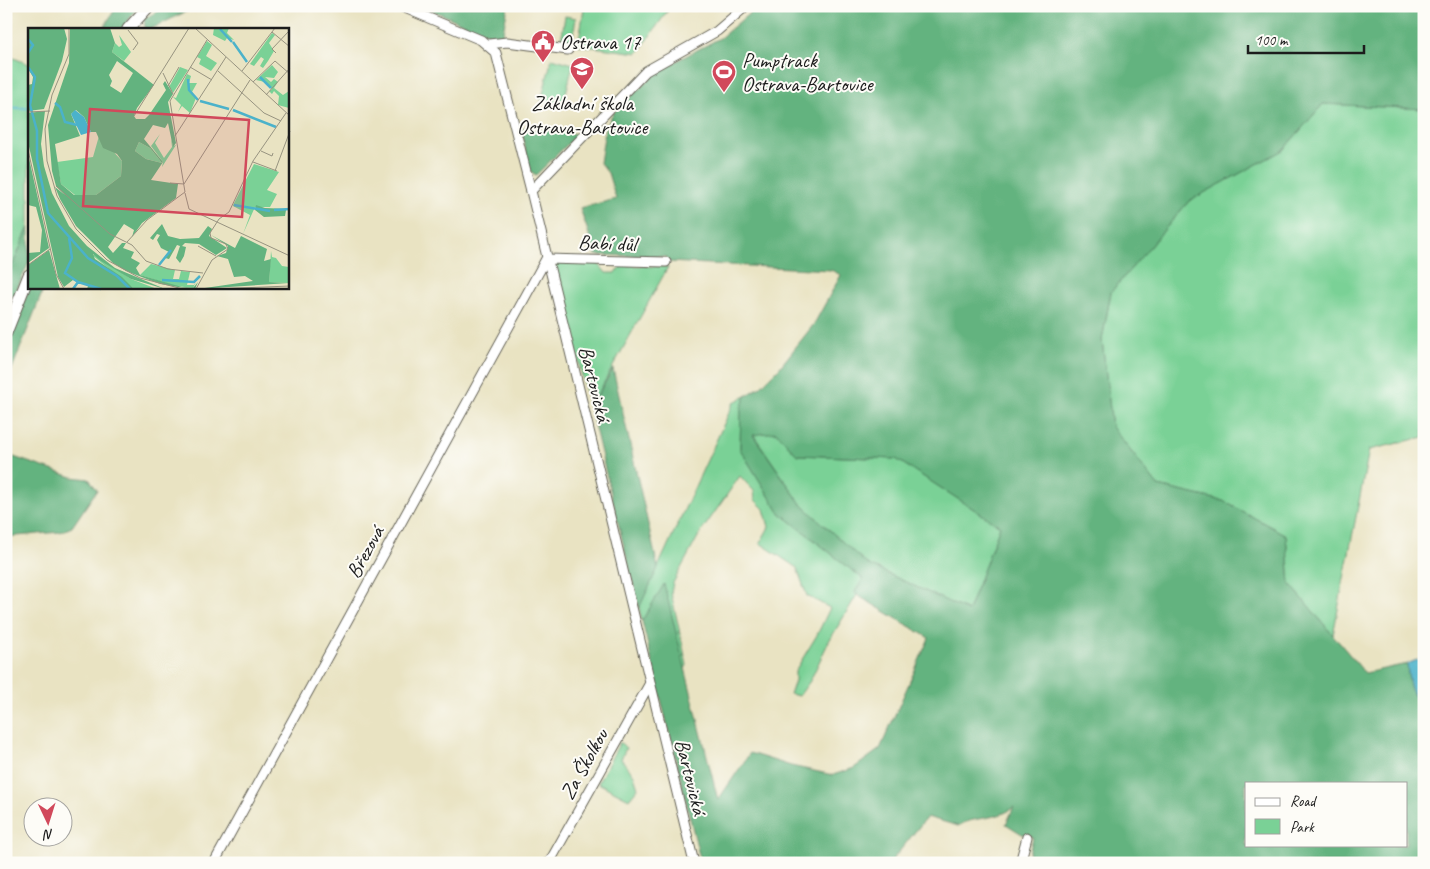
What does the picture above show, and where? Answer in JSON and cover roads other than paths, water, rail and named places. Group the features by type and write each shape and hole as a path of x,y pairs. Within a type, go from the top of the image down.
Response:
{"street":[{"path":"129,28 149,6"},
{"path":"400,6 489,44 507,42 568,50"},
{"path":"531,191 646,72 717,30 746,6"},
{"name":"Bartovická","path":"489,44 498,60 531,191 694,863"},
{"name":"Babí důl","path":"546,259 666,262"},
{"name":"Březová","path":"214,863 546,259"},
{"path":"6,332 28,277"},
{"name":"Za Školkou","path":"549,863 650,683"},
{"path":"1020,863 1026,837"}],"water":[{"path":"1424,657 1424,706 1415,697 1409,682 1407,664"}],"waterway":[{"path":"6,108 28,108"}],"place":[{"name":"Ostrava 17","path":"543,63"},
{"name":"Základní škola Ostrava-Bartovice","path":"582,90"},
{"name":"Pumptrack Ostrava-Bartovice","path":"724,93"}]}
